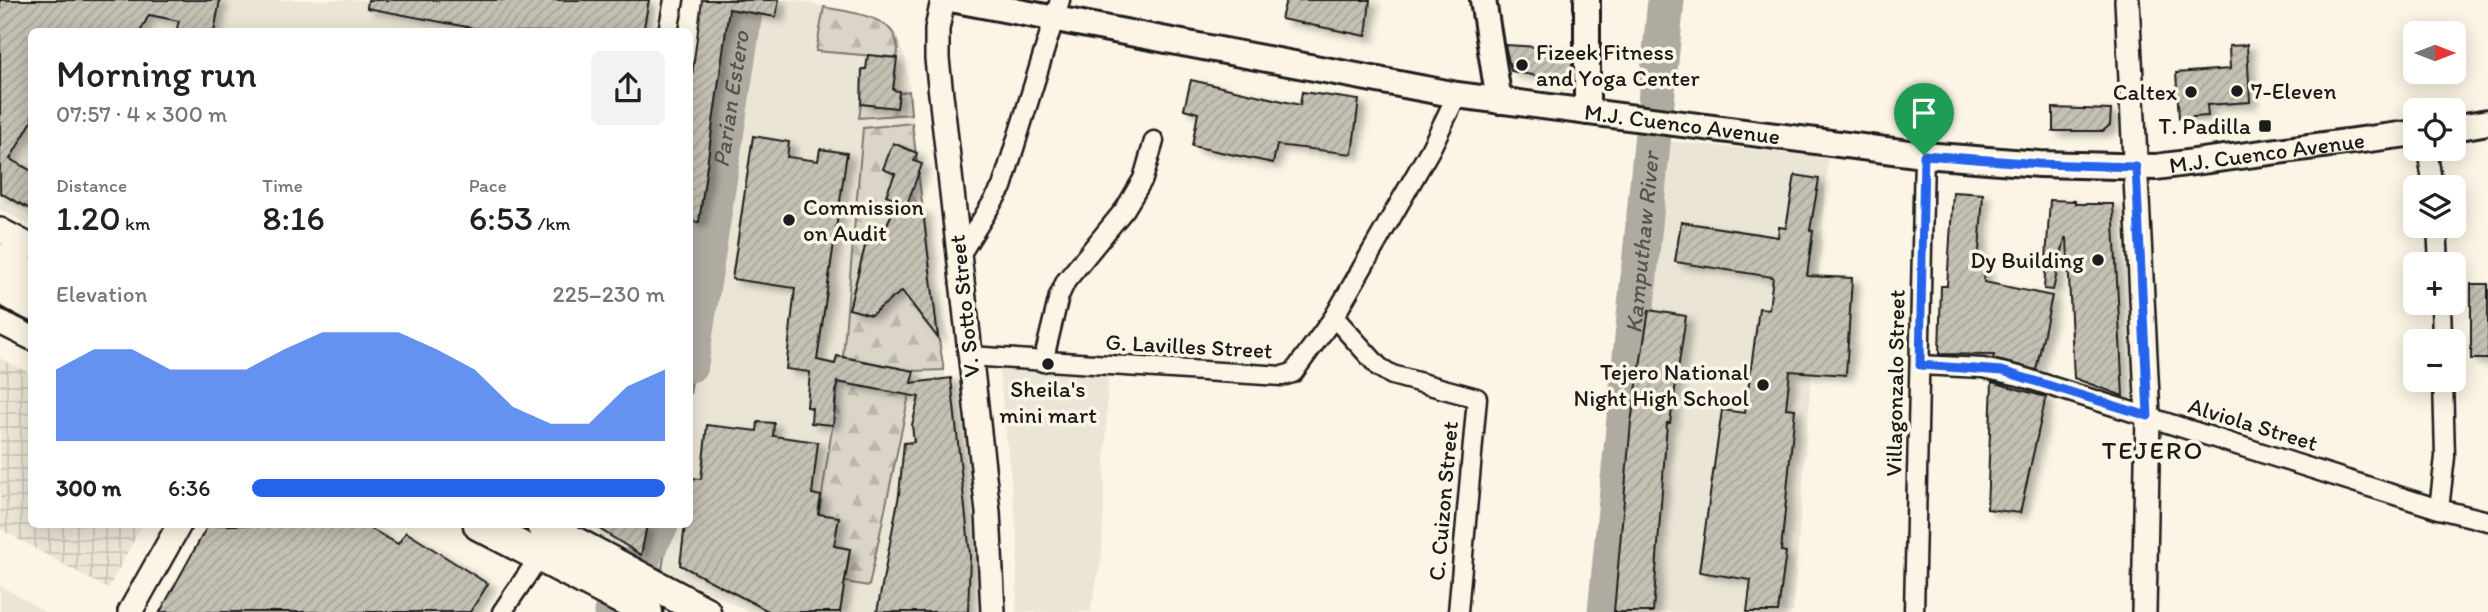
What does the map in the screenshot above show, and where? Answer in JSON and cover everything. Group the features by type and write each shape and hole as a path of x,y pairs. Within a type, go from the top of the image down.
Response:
{"highway":[{"path":"0,259 28,274"},
{"path":"0,288 28,303"},
{"path":"500,528 550,535 611,576 647,612"},
{"path":"611,576 672,595 705,612"}],"main road":[{"name":"M.J. Cuenco Avenue","path":"956,0 1058,9 1457,95 1924,155 2039,164 2136,167 2230,159 2403,135"},
{"path":"1483,0 1499,101"},
{"path":"1587,0 1587,112"},
{"path":"2466,126 2488,122"}],"street":[{"path":"669,28 674,0"},
{"name":"V. Sotto Street","path":"943,0 937,29 937,58 988,512 993,612"},
{"path":"2127,0 2148,416 2144,612"},
{"path":"960,256 1002,187 1058,9"},
{"name":"G. Lavilles Street","path":"969,356 1282,376 1293,373 1334,317 1430,150 1457,95"},
{"path":"1043,362 1059,296 1066,281 1125,209 1143,179 1154,141"},
{"name":"Villagonzalo Street","path":"1914,612 1924,155"},
{"path":"0,230 28,245"},
{"name":"C. Cuizon Street","path":"1334,317 1379,367 1392,374 1477,398 1458,612"},
{"path":"0,322 28,336"},
{"name":"Alviola Street","path":"1920,365 2002,371 2439,509 2488,521"},
{"path":"2439,509 2445,457 2443,392"},
{"path":"130,612 177,528"},
{"path":"502,612 550,535"}],"shaded area":[{"path":"35,0 651,0 647,28 75,28"},
{"path":"753,0 795,0 882,20 897,37 905,58 959,483 962,612 750,612 662,570 669,528 693,528 693,375"},
{"path":"28,126 28,224 0,209 0,177"},
{"path":"1655,140 1828,157 1793,612 1612,612"},
{"path":"0,358 28,372 28,528 140,528 108,589 0,529"},
{"path":"999,369 1108,376 1102,557 1090,612 1016,612 1018,544"},
{"path":"0,585 45,612 0,612"}],"green space":[{"path":"730,0 753,0 693,375 693,277"},
{"path":"824,7 863,15 886,25 897,44 897,58 816,51"},
{"path":"909,91 911,114 859,118 861,104 897,108 899,93"},
{"path":"912,123 923,211 898,201 879,241 868,235 849,309 902,291 927,324 936,323 944,370 914,371 843,357 863,128"},
{"path":"839,382 909,395 869,586 845,582 850,549 833,546 839,518 819,514"},
{"path":"647,528 669,528 662,570 641,555"}],"building":[{"path":"0,0 220,0 215,28 177,28 179,21 149,15 142,28 28,28 28,128 10,159 28,169 28,208 0,193"},
{"path":"368,0 649,0 644,28 473,28 367,8"},
{"path":"702,0 779,0 776,17 729,9 699,222 693,221 693,68"},
{"path":"1286,0 1370,0 1366,36 1281,19"},
{"path":"1505,45 1572,49 1572,83 1511,71"},
{"path":"2247,45 2250,102 2207,105 2208,116 2179,118 2176,73 2230,69 2229,46"},
{"path":"868,55 897,58 893,90 899,91 897,108 861,104 862,69 866,69"},
{"path":"1191,80 1300,105 1302,92 1359,100 1352,154 1277,145 1273,163 1192,146 1198,113 1184,109"},
{"path":"2053,108 2111,110 2110,125 2103,131 2053,131"},
{"path":"753,136 789,142 787,157 818,161 820,149 847,153 817,360 835,364 837,356 914,371 911,383 951,378 970,555 968,612 877,612 899,495 904,443 914,442 912,425 919,397 837,382 833,425 811,423 812,408 807,407 810,372 786,369 795,288 732,279"},
{"path":"893,143 917,153 914,161 922,164 907,204 886,195 895,174 883,169"},
{"path":"1795,175 1819,179 1810,230 1813,231 1807,276 1852,278 1846,375 1790,371 1786,408 1795,409 1781,551 1786,552 1778,612 1747,612 1751,580 1699,572 1722,410 1745,413 1759,308 1769,309 1773,277 1675,262 1681,222 1778,237 1779,227 1786,228"},
{"path":"1953,192 1983,194 1978,267 1985,267 1984,282 2052,296 2036,370 1993,359 1994,355 1939,354 1941,286 1947,286"},
{"path":"2050,200 2075,201 2075,204 2113,204 2123,396 2074,378 2067,238 2053,290 2044,289"},
{"path":"898,201 923,211 938,338 902,291 871,315 849,309 868,235 879,241"},
{"path":"2471,284 2488,284 2488,359 2471,359"},
{"path":"1649,310 1686,316 1670,423 1667,423 1653,612 1614,612 1631,422"},
{"path":"1992,382 2046,397 2020,513 1987,509"},
{"path":"758,422 774,423 773,436 818,442 812,494 821,496 818,514 839,517 834,546 850,549 840,612 770,612 680,565 685,528 693,528 693,478 701,479 707,425 757,431"},
{"path":"206,528 369,528 398,544 406,532 488,584 470,612 160,612"},
{"path":"598,528 646,528 641,555"}],"waterway":[{"name":"Parian Estero","path":"693,344 746,0"},
{"name":"Kamputhaw River","path":"1606,612 1666,0"},
{"name":"Parian Estero","path":"612,612 658,528"}],"place":[{"name":"Fizeek Fitness and Yoga Center","path":"1522,65"},
{"name":"7-Eleven","path":"2237,91"},
{"name":"Caltex","path":"2191,92"},
{"name":"T. Padilla","path":"2265,126"},
{"name":"Commission on Audit","path":"789,220"},
{"name":"Dy Building","path":"2098,260"},
{"name":"Sheila's mini mart","path":"1048,364"},
{"name":"Tejero National Night High School","path":"1763,385"}],"district":[{"name":"TEJERO","path":"2153,450"}],"route":[{"path":"1924,155 2039,164 2136,167 2148,416 2002,371 1920,365 1924,155"}]}
